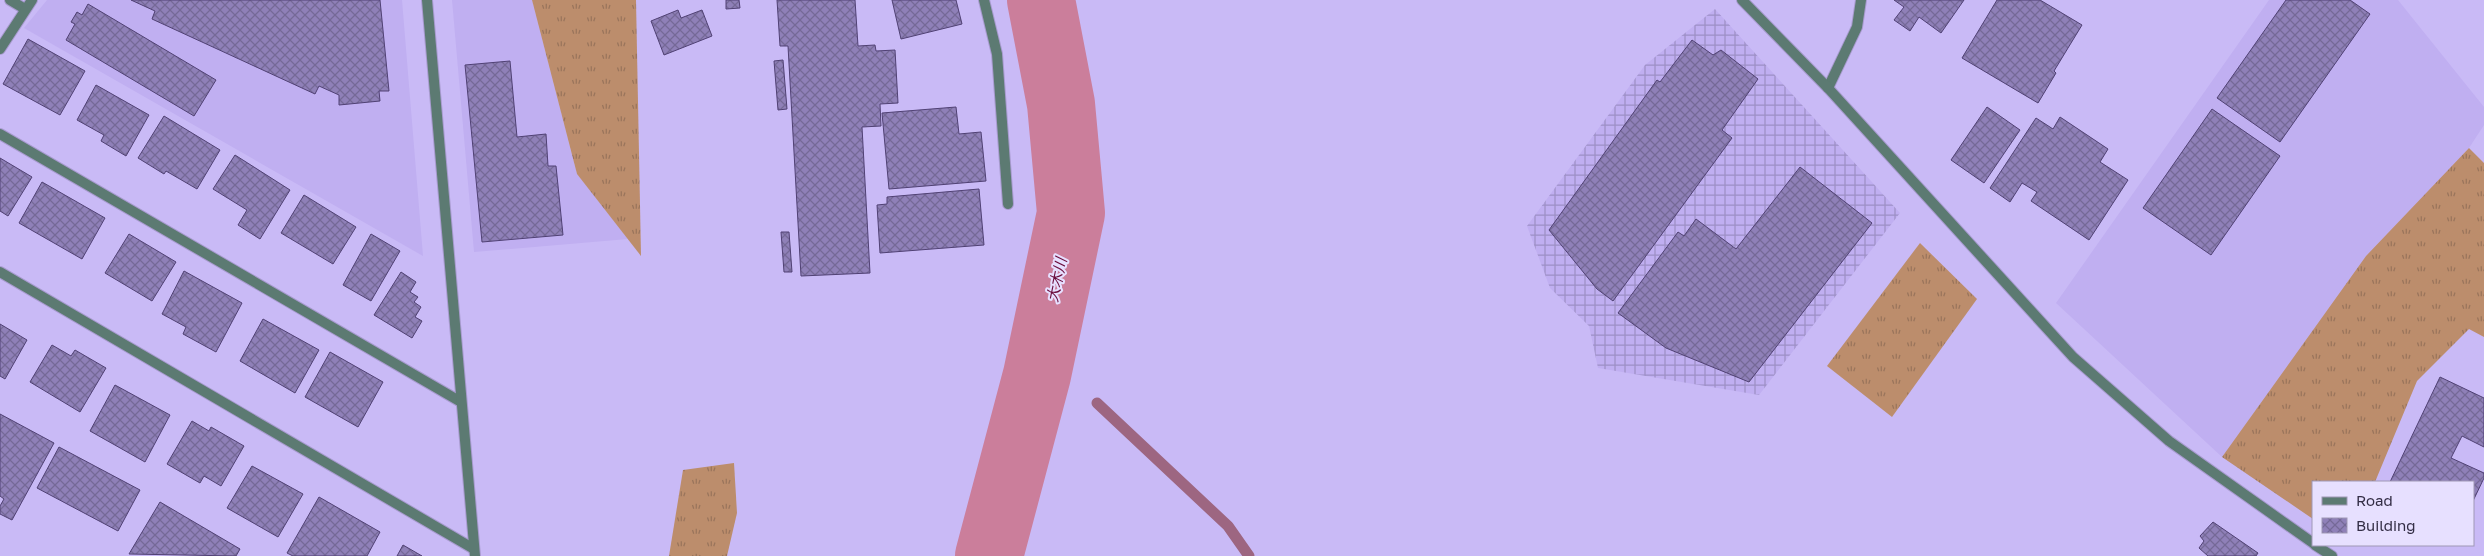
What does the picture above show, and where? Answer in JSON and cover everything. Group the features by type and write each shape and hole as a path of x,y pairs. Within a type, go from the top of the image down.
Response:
{"street":[{"path":"10,0 25,9"},
{"path":"0,49 32,0"},
{"path":"427,0 474,553"},
{"path":"984,0 997,54 1008,204"},
{"path":"1742,0 1828,88 2073,357 2169,441 2312,543"},
{"path":"1828,88 1858,27 1861,0"},
{"path":"0,134 461,402"},
{"path":"0,272 474,553"},
{"path":"2317,546 2332,556"}],"shaded area":[{"path":"47,0 402,0 423,256 24,28"},
{"path":"452,0 532,0 577,174 628,239 474,252"},
{"path":"2269,0 2398,0 2484,107 2484,125 2469,148 2366,256 2222,457 2056,303"},
{"path":"1715,9 1900,213 1759,395 1598,368 1589,326 1550,288 1527,226 1645,65"}],"green space":[{"path":"532,0 636,0 641,256 577,174"},
{"path":"2469,148 2484,163 2484,337 2469,329 2417,381 2375,481 2312,481 2312,518 2222,457 2366,256"},
{"path":"1920,243 1977,299 1892,417 1827,366"},
{"path":"734,463 737,513 727,556 669,556 683,470"}],"building":[{"path":"131,0 380,0 389,91 379,91 380,101 339,105 339,95 319,86 315,94 152,19 155,11"},
{"path":"726,0 739,0 740,8 726,9"},
{"path":"777,0 855,0 858,46 875,45 876,51 895,50 898,103 880,104 881,126 862,127 870,273 801,276 788,46 780,46"},
{"path":"892,0 956,0 962,24 901,39"},
{"path":"1894,0 1964,0 1941,33 1919,17 1910,31 1894,20 1904,7"},
{"path":"1997,0 2040,0 2082,25 2054,71 2056,73 2038,103 1962,58"},
{"path":"2286,0 2350,0 2370,14 2280,142 2217,98"},
{"path":"88,4 216,80 194,116 66,40 75,24 71,22 77,12 82,15"},
{"path":"678,10 681,18 702,10 712,36 664,55 651,21"},
{"path":"28,39 85,71 60,115 3,84"},
{"path":"1692,40 1713,55 1721,50 1758,79 1722,130 1732,138 1613,301 1597,289 1549,230 1657,80 1660,82"},
{"path":"783,60 787,109 778,110 774,61"},
{"path":"510,61 517,137 546,134 548,166 556,166 563,235 482,242 465,65"},
{"path":"96,85 149,115 126,156 101,141 104,135 77,120"},
{"path":"956,107 959,134 981,132 986,181 889,189 882,113"},
{"path":"1987,107 2020,130 1984,183 1951,160"},
{"path":"2212,109 2280,156 2211,255 2143,208"},
{"path":"164,116 220,150 197,189 166,171 164,174 138,158"},
{"path":"2060,117 2108,149 2100,162 2128,180 2089,240 2031,201 2037,192 2022,183 2010,202 1990,188 2036,118 2053,129"},
{"path":"235,155 290,190 260,239 238,225 247,210 213,189"},
{"path":"0,158 32,177 8,216 0,211"},
{"path":"1800,167 1872,223 1749,382 1666,348 1618,313 1678,232 1684,236 1696,219 1736,249"},
{"path":"42,182 105,218 82,259 19,223"},
{"path":"979,189 984,245 880,253 877,205 887,204 887,197"},
{"path":"304,195 356,227 333,264 281,233"},
{"path":"781,232 789,232 792,272 784,272"},
{"path":"129,234 176,262 152,301 105,273"},
{"path":"371,234 400,251 371,301 343,285"},
{"path":"184,271 242,303 216,352 183,334 186,327 162,314"},
{"path":"401,272 416,282 410,292 418,297 414,302 421,307 415,317 422,321 412,338 374,315"},
{"path":"263,319 319,350 295,393 240,361"},
{"path":"0,324 27,340 5,379 0,376"},
{"path":"52,345 71,356 75,350 106,368 80,412 30,382"},
{"path":"330,352 383,382 358,427 305,397"},
{"path":"2440,377 2484,398 2484,447 2462,436 2451,458 2484,473 2484,478 2474,499 2474,481 2390,481"},
{"path":"115,385 170,415 145,462 90,431"},
{"path":"0,414 54,443 12,520 0,514 0,506 4,499 0,496"},
{"path":"192,421 209,431 211,427 244,446 221,486 204,476 200,483 167,464"},
{"path":"59,447 140,490 118,531 37,488"},
{"path":"252,466 303,494 278,537 227,508"},
{"path":"319,497 380,532 367,556 293,556 287,553"},
{"path":"160,502 240,549 236,556 129,554"},
{"path":"2213,522 2258,553 2256,556 2208,556 2199,548 2204,541 2200,536"},
{"path":"403,545 422,556 397,556"}],"waterway":[{"name":"大木川","path":"989,556 1037,375 1071,213 1061,104 1041,0"},
{"path":"1097,403 1228,526 1249,556"}]}
